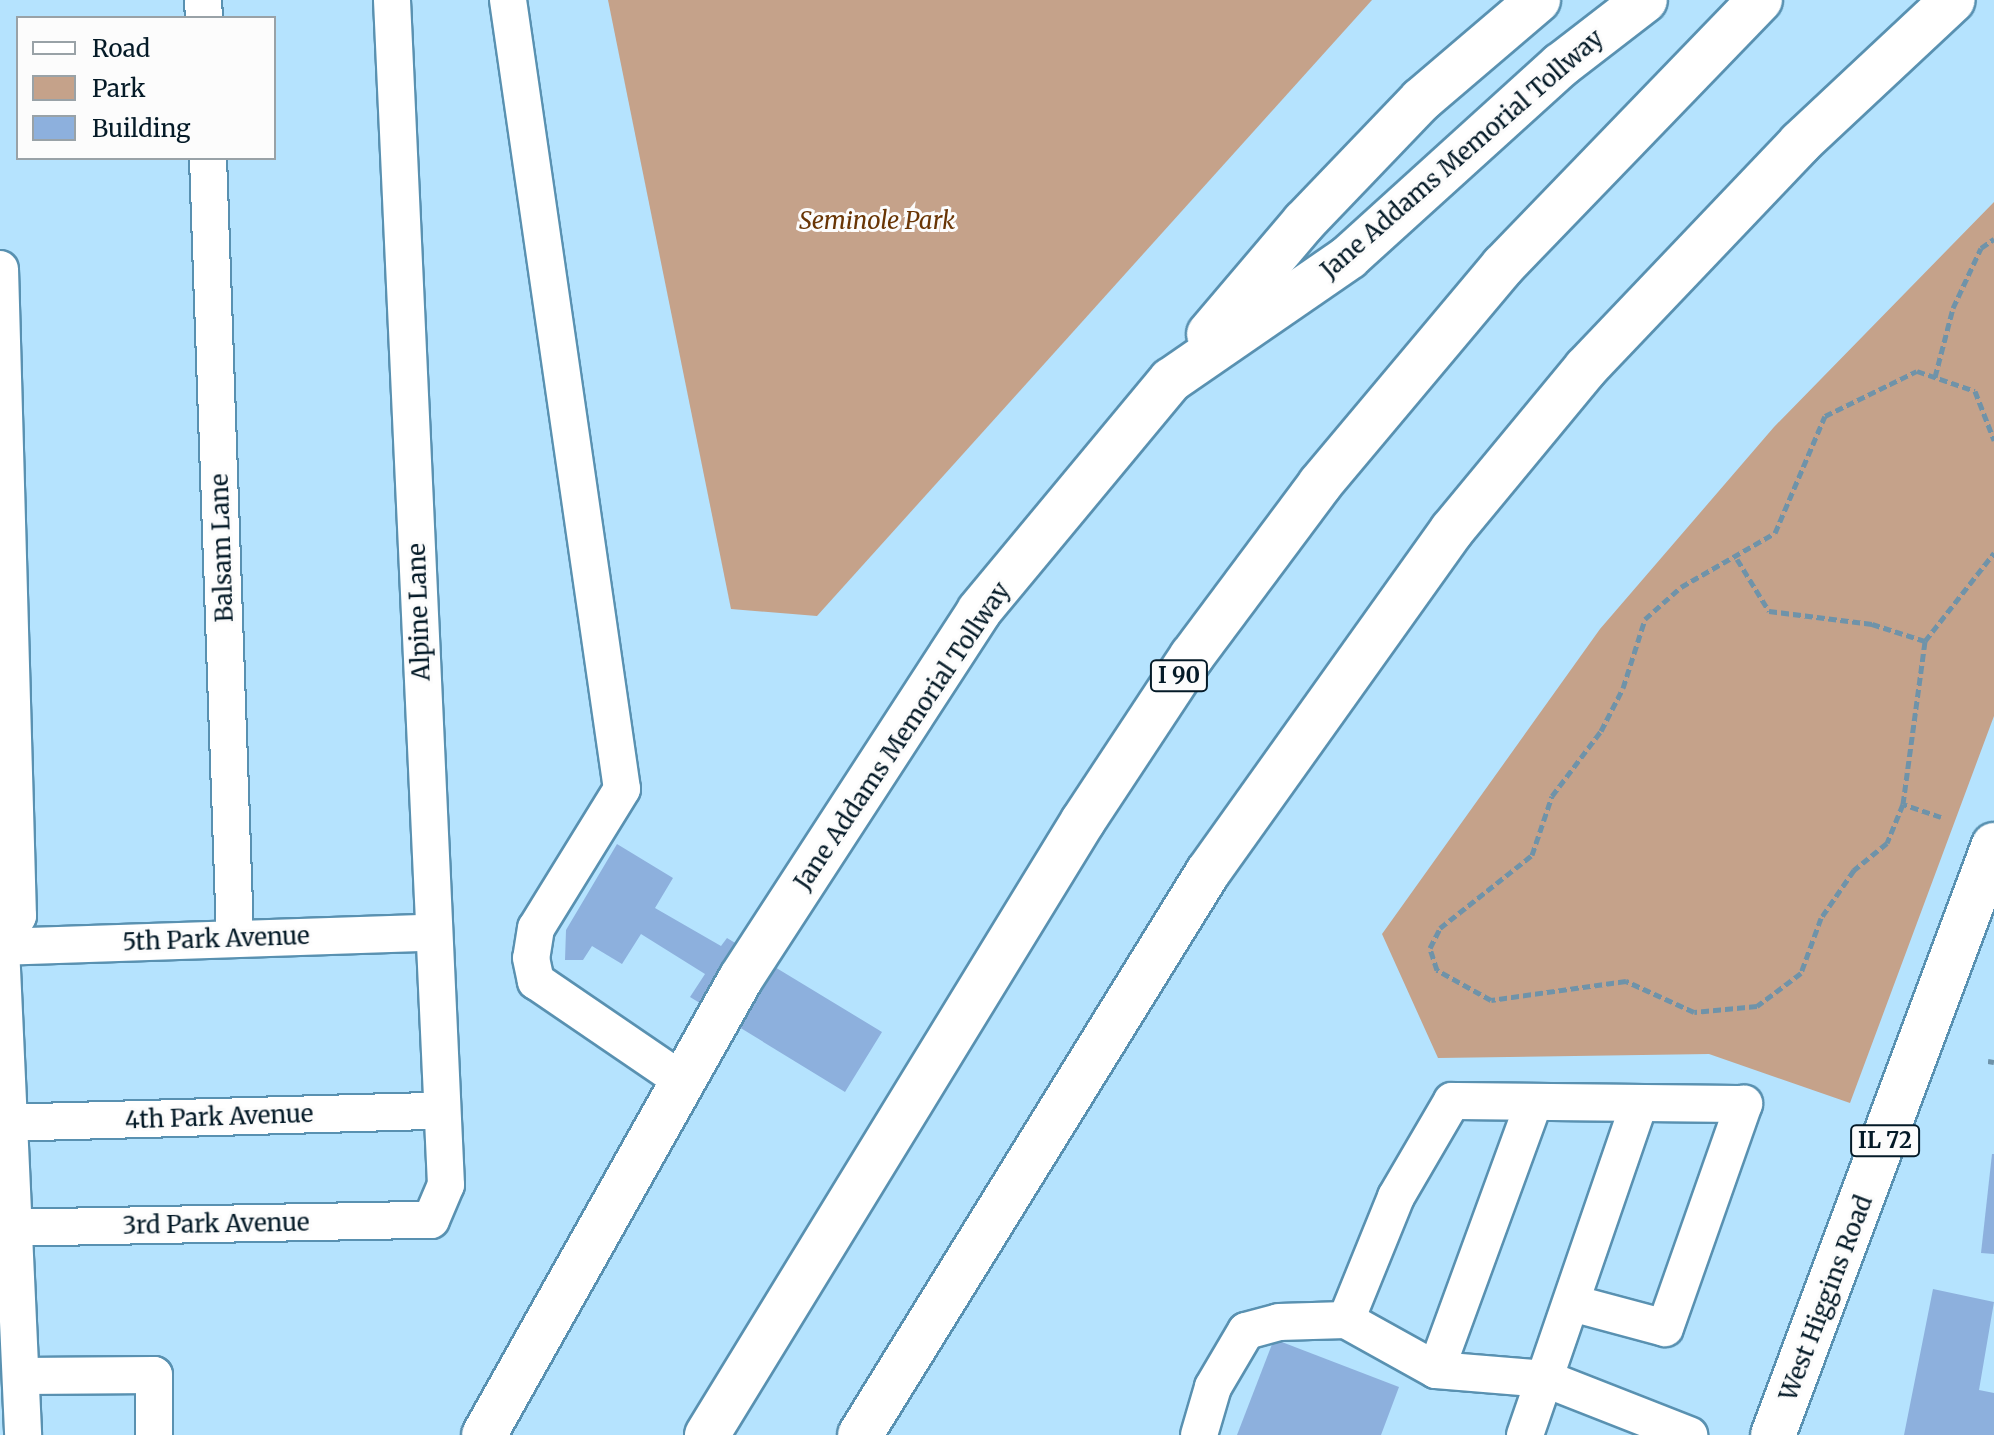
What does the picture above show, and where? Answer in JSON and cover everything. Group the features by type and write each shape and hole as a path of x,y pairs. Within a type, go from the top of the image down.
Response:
{"main road":[{"path":"1171,380 1304,222 1421,100 1538,0"},
{"name":"Jane Addams Memorial Tollway","path":"484,1435 681,1080 979,611 1171,380 1349,257 1561,65 1645,0"},
{"name":"I 90","path":"707,1435 1083,821 1192,656 1320,484 1503,266 1760,0"},
{"path":"860,1435 1208,872 1452,530 1586,368 1800,143 1953,0"},
{"name":"West Higgins Road","path":"1773,1435 1994,845"}],"street":[{"name":"Alpine Lane","path":"392,0 439,1111 446,1185 431,1220"},
{"path":"508,0 622,789 536,928 531,958 536,981 681,1080"},
{"name":"Balsam Lane","path":"208,160 235,937"},
{"path":"0,269 18,916 0,947 15,1391 23,1435"},
{"name":"5th Park Avenue","path":"0,947 235,937 433,933"},
{"path":"1346,1320 1396,1197 1452,1101 1744,1104 1665,1328 1572,1303"},
{"path":"1436,1370 1534,1102"},
{"path":"1525,1435 1639,1103"},
{"name":"4th Park Avenue","path":"6,1123 439,1111"},
{"name":"3rd Park Avenue","path":"8,1228 431,1220"},
{"path":"1199,1435 1213,1387 1246,1331 1279,1322 1346,1320 1436,1370 1546,1379 1689,1435"},
{"path":"15,1391 154,1375 154,1435"}],"path":[{"path":"1935,377 1953,308 1981,248 1994,239"},
{"path":"1994,440 1975,391 1917,371 1825,416 1775,533 1737,559 1681,587 1645,619 1623,688 1601,731 1552,796 1532,855 1440,928 1430,948 1437,970 1491,1000 1626,981 1694,1012 1757,1006 1801,973 1821,918 1854,870 1887,843 1903,804 1925,641 1994,553"},
{"path":"1737,559 1769,611 1872,624 1925,641"},
{"path":"1903,804 1941,817"}],"green space":[{"name":"Seminole Park","path":"608,0 1372,0 817,616 731,609"},
{"path":"1994,202 1994,716 1850,1103 1709,1054 1438,1058 1382,934 1600,629 1774,427"}],"building":[{"path":"617,844 673,878 655,908 721,946 727,938 882,1032 845,1092 690,997 705,974 641,934 622,964 592,946 583,960 565,960 566,930"},
{"path":"1994,1154 1994,1254 1981,1253"},
{"path":"1933,1289 1994,1302 1979,1390 1994,1393 1994,1435 1904,1435"},
{"path":"1274,1339 1399,1387 1381,1435 1237,1435"}]}
